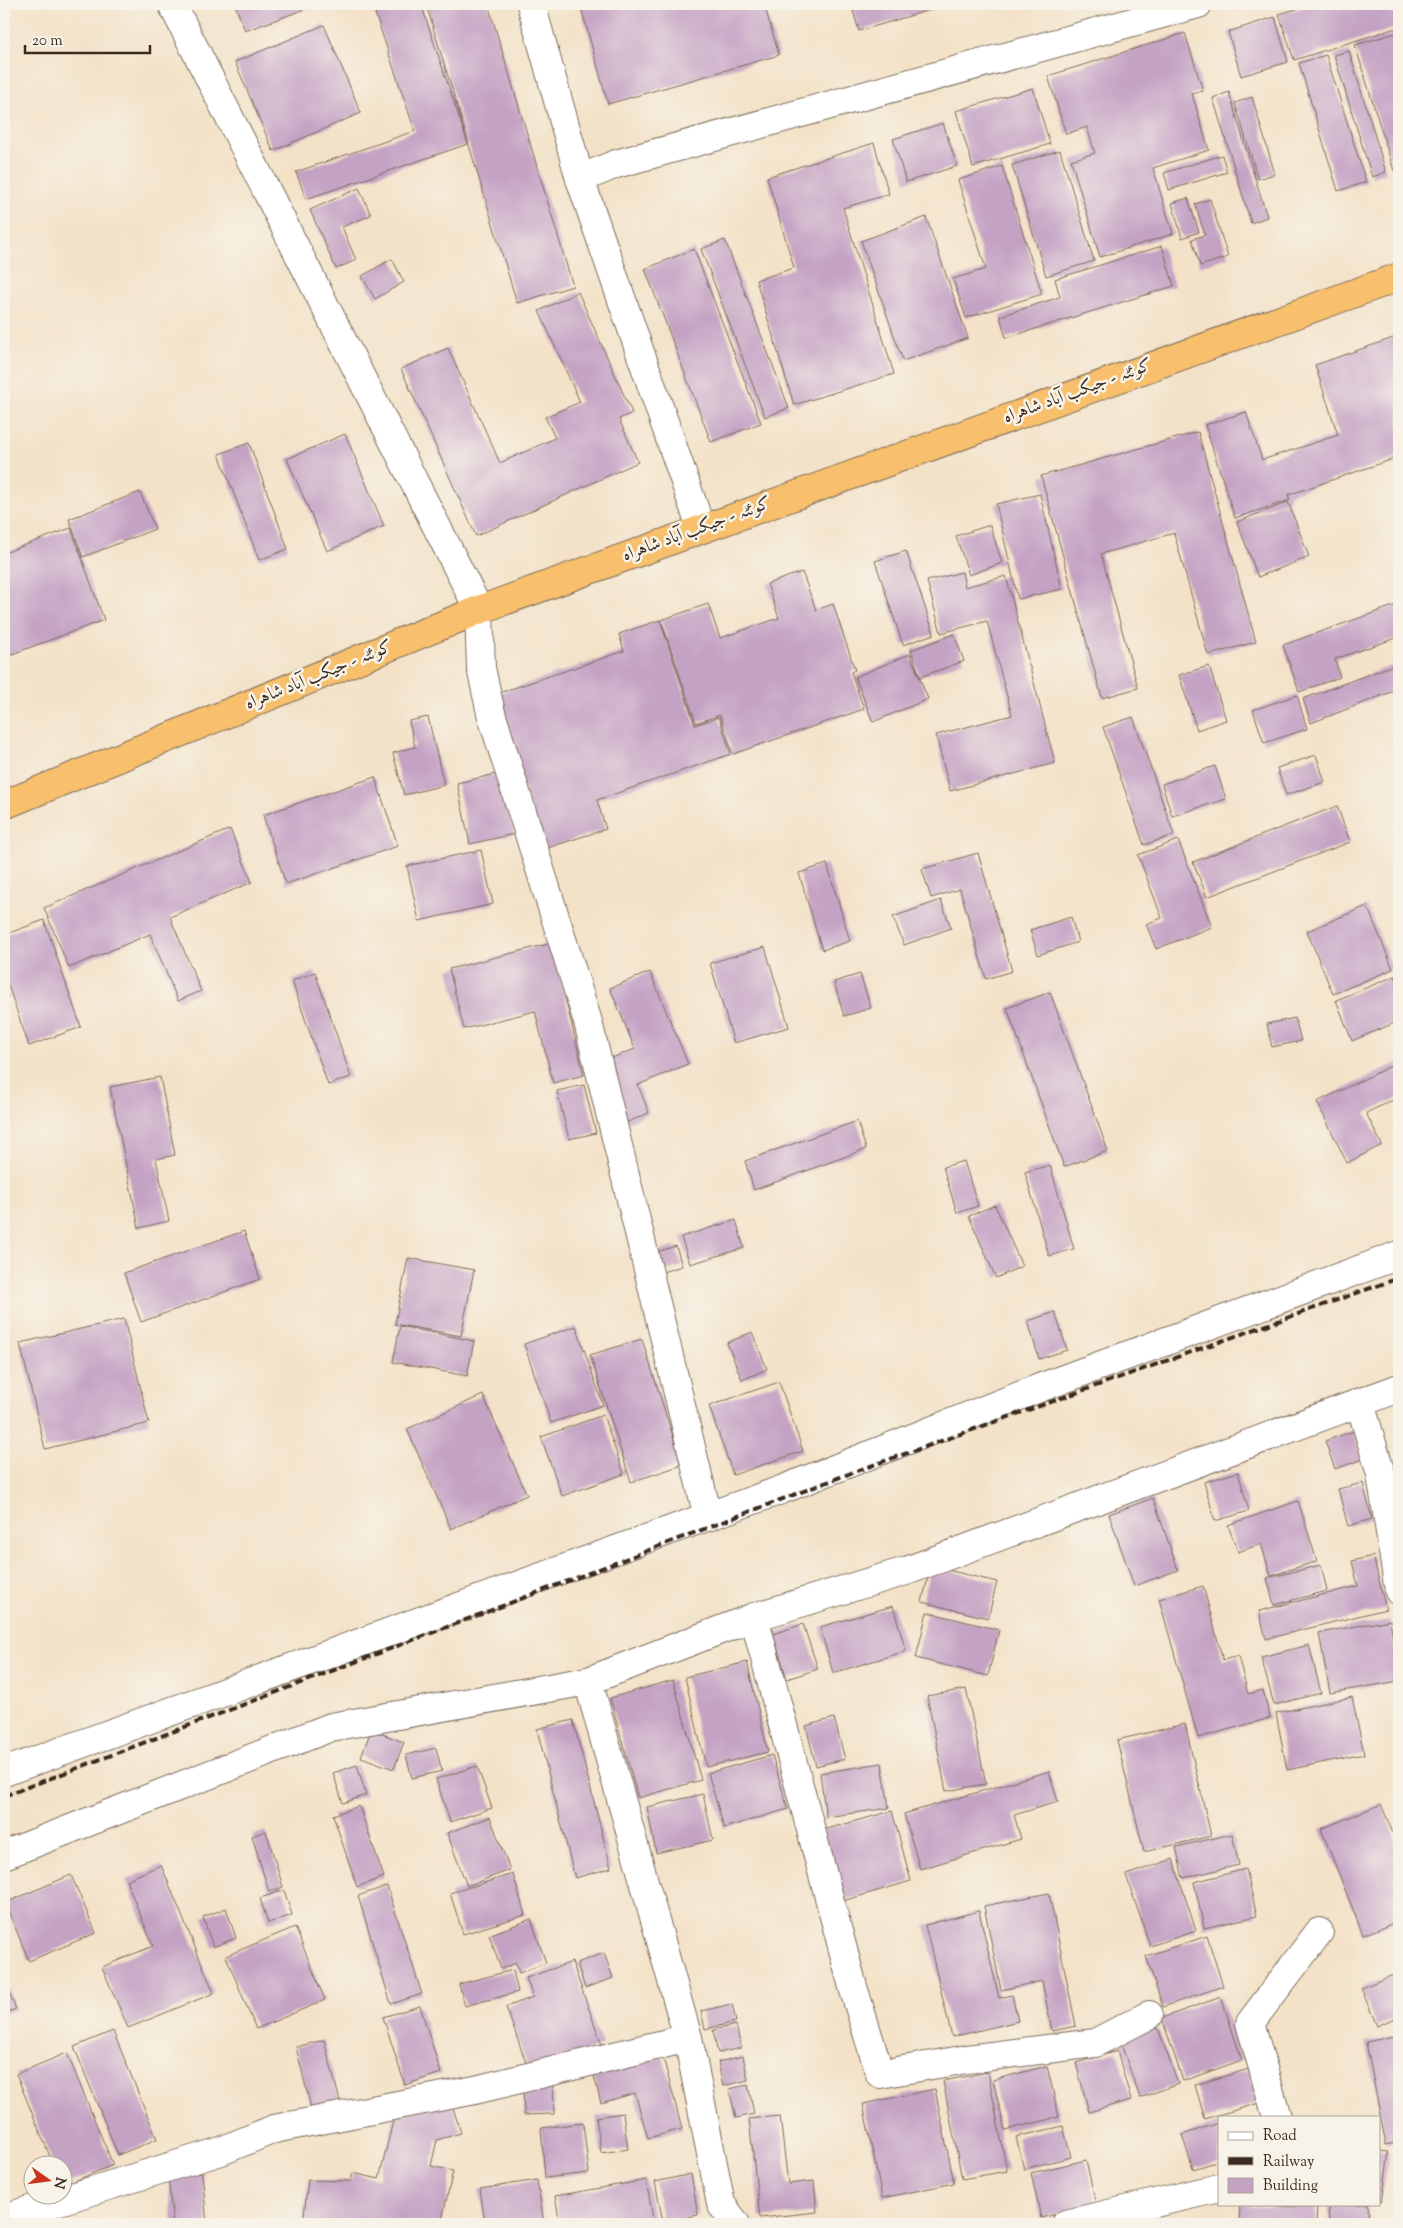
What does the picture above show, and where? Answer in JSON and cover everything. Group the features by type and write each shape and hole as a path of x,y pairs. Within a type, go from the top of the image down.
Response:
{"highway":[{"name":"کوئٹہ - جیکب آباد شاہراہ","path":"4,805 479,610 701,528 1399,277"}],"street":[{"path":"172,4 479,610 481,668 491,713 588,1022 708,1517"},
{"path":"531,4 580,179 701,528"},
{"path":"580,179 616,164 1198,4"},
{"path":"4,1772 708,1517 1042,1387 1399,1256"},
{"path":"4,1855 331,1727 588,1682 754,1617 906,1571 1399,1388"},
{"path":"1360,1403 1381,1474 1399,1591"},
{"path":"754,1617 851,1977 880,2074 967,2059 1095,2043 1149,2015"},
{"path":"588,1682 688,2038 721,2204 736,2224"},
{"path":"1277,2116 1250,2023 1319,1932"},
{"path":"4,2218 221,2151 274,2129 475,2090 688,2038"},
{"path":"1066,2224 1218,2188"}],"building":[{"path":"235,4 306,4 308,8 245,31"},
{"path":"372,4 421,4 468,144 306,199 296,172 415,131"},
{"path":"426,4 488,4 573,286 517,303"},
{"path":"580,4 764,4 779,55 608,104"},
{"path":"851,4 950,4 859,31"},
{"path":"1314,4 1399,4 1399,27 1294,60 1279,14"},
{"path":"1275,17 1288,62 1241,76 1228,32"},
{"path":"324,25 361,113 273,151 235,62"},
{"path":"1399,32 1399,169 1394,171 1355,45"},
{"path":"1185,33 1203,91 1192,94 1209,150 1153,168 1173,234 1100,257 1071,160 1095,153 1087,127 1066,134 1048,76"},
{"path":"1349,51 1386,172 1372,177 1334,55"},
{"path":"1326,55 1366,182 1338,191 1299,63"},
{"path":"1033,88 1050,144 973,167 956,111"},
{"path":"1229,92 1267,217 1251,223 1213,98"},
{"path":"1252,97 1275,174 1258,179 1235,103"},
{"path":"943,123 957,166 906,182 893,139"},
{"path":"874,143 889,194 843,208 894,374 794,405 756,280 794,268 767,177"},
{"path":"1060,150 1094,261 1046,276 1012,165"},
{"path":"1222,155 1227,172 1169,190 1164,173"},
{"path":"1002,166 1042,294 966,318 953,279 986,269 958,180"},
{"path":"359,188 371,215 342,227 356,260 336,269 310,210"},
{"path":"1188,198 1199,232 1182,238 1172,203"},
{"path":"1210,199 1228,257 1200,266 1192,239 1205,235 1195,204"},
{"path":"926,217 968,338 903,361 861,241"},
{"path":"725,240 789,408 765,417 701,249"},
{"path":"1162,246 1174,286 1006,338 1000,316 1060,297 1055,279"},
{"path":"694,249 761,423 711,442 645,269"},
{"path":"392,259 404,282 375,299 362,276"},
{"path":"578,292 632,413 619,419 638,462 476,536 401,369 448,348 500,463 555,438 545,417 580,402 539,311"},
{"path":"1399,336 1399,457 1288,495 1290,500 1235,518 1205,425 1246,412 1262,460 1338,435 1315,365"},
{"path":"1198,432 1256,642 1208,655 1174,533 1101,554 1138,688 1102,698 1041,476"},
{"path":"345,434 384,526 327,551 287,459"},
{"path":"249,443 288,549 259,560 219,454"},
{"path":"140,492 155,529 83,557 69,519"},
{"path":"1040,494 1062,589 1018,599 996,504"},
{"path":"1288,502 1309,557 1258,577 1237,522"},
{"path":"990,525 1002,563 969,575 956,536"},
{"path":"71,528 104,620 4,657 4,553"},
{"path":"906,551 934,634 903,645 875,561"},
{"path":"802,572 816,610 833,604 855,670 851,672 864,709 733,754 720,715 696,723 661,620 708,604 720,638 779,618 767,584"},
{"path":"962,572 965,587 1006,576 1055,763 950,791 936,735 1012,715 987,621 941,633 927,581"},
{"path":"1399,604 1399,637 1335,659 1340,677 1299,692 1283,645"},
{"path":"660,620 695,725 719,717 731,754 597,800 606,829 544,849 493,695 624,651 619,634"},
{"path":"954,634 964,661 920,677 911,650"},
{"path":"910,654 928,699 873,722 855,677"},
{"path":"1399,663 1399,689 1311,723 1303,699"},
{"path":"1209,666 1226,720 1197,730 1179,675"},
{"path":"1297,695 1307,729 1264,743 1253,710"},
{"path":"428,717 444,785 404,795 393,753 415,747 409,721"},
{"path":"1133,717 1174,835 1144,845 1103,727"},
{"path":"1316,755 1325,782 1286,795 1277,768"},
{"path":"1215,766 1226,799 1172,816 1162,784"},
{"path":"500,773 514,834 470,844 457,783"},
{"path":"375,777 398,846 286,884 263,815"},
{"path":"1337,806 1350,842 1207,897 1193,862"},
{"path":"230,829 252,882 170,917 201,991 178,1001 150,934 69,968 44,908"},
{"path":"1178,840 1212,927 1156,949 1146,924 1162,918 1138,855"},
{"path":"481,850 493,904 419,921 407,866"},
{"path":"978,853 1012,971 986,979 960,889 931,898 922,869"},
{"path":"827,864 850,941 822,950 799,873"},
{"path":"941,900 951,928 904,945 893,917"},
{"path":"1367,906 1393,969 1333,994 1307,931"},
{"path":"1071,917 1078,942 1038,955 1030,930"},
{"path":"44,920 81,1027 29,1046 4,974 4,935"},
{"path":"552,943 584,1075 553,1083 535,1011 464,1029 449,969"},
{"path":"765,947 789,1027 734,1043 710,963"},
{"path":"315,972 351,1077 328,1085 292,981"},
{"path":"650,972 688,1064 638,1085 649,1113 623,1124 599,1063 635,1049 610,988"},
{"path":"860,974 871,1008 844,1016 834,982"},
{"path":"1395,976 1399,985 1399,1021 1352,1041 1336,1000"},
{"path":"4,986 8,997 4,999"},
{"path":"1050,992 1108,1151 1064,1167 1007,1008"},
{"path":"1295,1018 1301,1041 1272,1047 1267,1024"},
{"path":"1399,1062 1399,1097 1366,1113 1382,1145 1347,1163 1317,1102"},
{"path":"160,1077 175,1155 156,1159 169,1221 139,1228 110,1087"},
{"path":"584,1085 596,1133 569,1139 557,1091"},
{"path":"857,1121 866,1149 754,1190 745,1161"},
{"path":"964,1161 978,1206 957,1213 943,1167"},
{"path":"1050,1165 1074,1249 1049,1256 1025,1172"},
{"path":"995,1205 1022,1266 996,1278 969,1216"},
{"path":"736,1220 744,1248 690,1264 681,1237"},
{"path":"244,1231 260,1279 141,1322 124,1273"},
{"path":"676,1246 682,1266 656,1274 650,1254"},
{"path":"408,1258 474,1270 461,1336 395,1324"},
{"path":"1055,1312 1067,1350 1039,1359 1028,1321"},
{"path":"124,1319 149,1423 45,1449 20,1343"},
{"path":"400,1326 474,1341 467,1376 393,1362"},
{"path":"576,1326 603,1405 551,1423 524,1344"},
{"path":"752,1332 767,1369 742,1380 727,1343"},
{"path":"642,1339 682,1465 631,1482 590,1355"},
{"path":"779,1382 803,1451 733,1475 709,1406"},
{"path":"483,1395 527,1495 451,1529 407,1429"},
{"path":"603,1415 624,1474 562,1496 541,1437"},
{"path":"1353,1431 1363,1459 1335,1469 1325,1441"},
{"path":"1238,1472 1249,1511 1215,1521 1204,1482"},
{"path":"1363,1483 1372,1519 1348,1526 1338,1489"},
{"path":"1153,1498 1178,1570 1134,1586 1109,1514"},
{"path":"1298,1501 1317,1561 1271,1576 1261,1544 1238,1552 1228,1525"},
{"path":"1373,1556 1386,1609 1266,1639 1259,1611 1358,1586 1352,1561"},
{"path":"1321,1565 1327,1591 1274,1605 1267,1578"},
{"path":"931,1566 997,1582 988,1618 922,1602"},
{"path":"1203,1586 1223,1660 1238,1656 1248,1694 1263,1690 1270,1718 1198,1738 1159,1599"},
{"path":"893,1606 906,1651 833,1673 820,1627"},
{"path":"927,1612 999,1630 988,1676 916,1658"},
{"path":"1390,1620 1399,1681 1330,1693 1319,1633"},
{"path":"803,1624 818,1669 787,1679 773,1634"},
{"path":"1309,1645 1321,1693 1274,1705 1261,1657"},
{"path":"747,1662 768,1752 706,1767 685,1677"},
{"path":"673,1680 701,1780 638,1798 610,1698"},
{"path":"966,1689 986,1784 946,1791 927,1696"},
{"path":"1352,1697 1364,1754 1287,1770 1276,1713"},
{"path":"834,1718 845,1759 816,1766 806,1726"},
{"path":"573,1720 611,1868 575,1878 537,1729"},
{"path":"1185,1724 1211,1836 1144,1852 1117,1740"},
{"path":"371,1730 404,1742 394,1769 361,1757"},
{"path":"436,1748 442,1771 412,1778 406,1755"},
{"path":"772,1755 788,1809 724,1828 708,1773"},
{"path":"882,1763 889,1808 826,1817 820,1773"},
{"path":"357,1765 366,1795 343,1803 333,1773"},
{"path":"477,1766 492,1808 450,1822 436,1779"},
{"path":"1049,1771 1058,1802 1014,1815 1021,1839 920,1869 904,1814"},
{"path":"703,1794 713,1840 656,1853 647,1807"},
{"path":"1381,1804 1399,1848 1399,1921 1363,1935 1321,1829"},
{"path":"359,1806 384,1877 357,1887 333,1815"},
{"path":"892,1811 911,1881 843,1901 823,1830"},
{"path":"490,1817 510,1870 467,1886 447,1833"},
{"path":"266,1831 283,1887 269,1892 252,1836"},
{"path":"1232,1834 1239,1865 1183,1878 1176,1847"},
{"path":"1173,1859 1196,1931 1150,1946 1126,1875"},
{"path":"161,1865 214,1993 128,2028 102,1967 153,1946 126,1880"},
{"path":"1246,1869 1257,1916 1204,1928 1194,1882"},
{"path":"513,1874 525,1915 463,1934 450,1893"},
{"path":"71,1875 96,1933 29,1961 5,1903"},
{"path":"387,1886 422,1994 391,2004 358,1896"},
{"path":"284,1890 292,1915 268,1923 260,1898"},
{"path":"1049,1893 1076,2026 1052,2031 1042,1981 1001,1990 984,1906"},
{"path":"226,1908 236,1938 213,1947 203,1917"},
{"path":"979,1911 999,1998 1012,1995 1018,2021 952,2037 925,1925"},
{"path":"531,1919 546,1963 519,1973 516,1963 501,1969 489,1935"},
{"path":"295,1927 325,2000 256,2029 226,1956"},
{"path":"1207,1936 1223,1986 1163,2007 1146,1956"},
{"path":"604,1953 613,1978 585,1988 577,1963"},
{"path":"572,1962 602,2045 529,2071 506,2007 533,1997 526,1978"},
{"path":"513,1970 518,1992 465,2006 459,1984"},
{"path":"1393,1975 1397,1985 1399,1984 1399,2016 1377,2026 1361,1988"},
{"path":"4,1979 16,2009 4,2014"},
{"path":"1221,1997 1242,2060 1183,2081 1162,2018"},
{"path":"732,2004 736,2022 705,2029 701,2011"},
{"path":"420,2006 441,2073 405,2085 383,2017"},
{"path":"736,2025 741,2048 718,2053 713,2030"},
{"path":"1158,2028 1178,2084 1140,2098 1120,2041"},
{"path":"113,2031 157,2139 118,2155 74,2047"},
{"path":"1399,2035 1399,2142 1386,2145 1366,2042"},
{"path":"324,2040 341,2105 312,2112 296,2047"},
{"path":"1117,2051 1131,2100 1089,2112 1076,2063"},
{"path":"67,2053 113,2165 72,2182 72,2156 50,2156 16,2074"},
{"path":"743,2056 748,2080 723,2086 718,2062"},
{"path":"663,2057 682,2129 648,2138 635,2093 601,2103 594,2076"},
{"path":"1047,2066 1059,2117 1005,2130 993,2080"},
{"path":"1249,2069 1259,2103 1205,2119 1195,2085"},
{"path":"988,2072 1007,2171 962,2179 943,2081"},
{"path":"553,2084 554,2114 524,2115 523,2086"},
{"path":"748,2085 754,2114 736,2118 729,2089"},
{"path":"935,2089 954,2183 882,2198 863,2104"},
{"path":"451,2102 461,2133 437,2140 431,2166 453,2171 441,2224 419,2222 418,2224 303,2224 308,2180 351,2181 353,2173 379,2179 394,2117"},
{"path":"623,2113 628,2149 601,2153 596,2117"},
{"path":"780,2116 788,2184 814,2181 817,2212 760,2218 749,2119"},
{"path":"583,2123 589,2173 545,2178 541,2128"},
{"path":"1218,2123 1218,2161 1193,2169 1182,2135"},
{"path":"1063,2126 1071,2157 1024,2169 1016,2137"},
{"path":"1380,2151 1389,2152 1382,2201 1380,2200"},
{"path":"1086,2160 1096,2204 1041,2218 1031,2173"},
{"path":"202,2173 207,2224 173,2224 168,2177"},
{"path":"691,2174 698,2215 663,2222 655,2182"},
{"path":"537,2180 544,2224 485,2224 480,2189"},
{"path":"646,2180 654,2224 560,2224 555,2196"},
{"path":"1240,2206 1317,2207 1316,2224 1239,2224"},
{"path":"1328,2206 1368,2206 1369,2224 1329,2224"}],"railway":[{"path":"4,1796 851,1473 1399,1278"}]}
